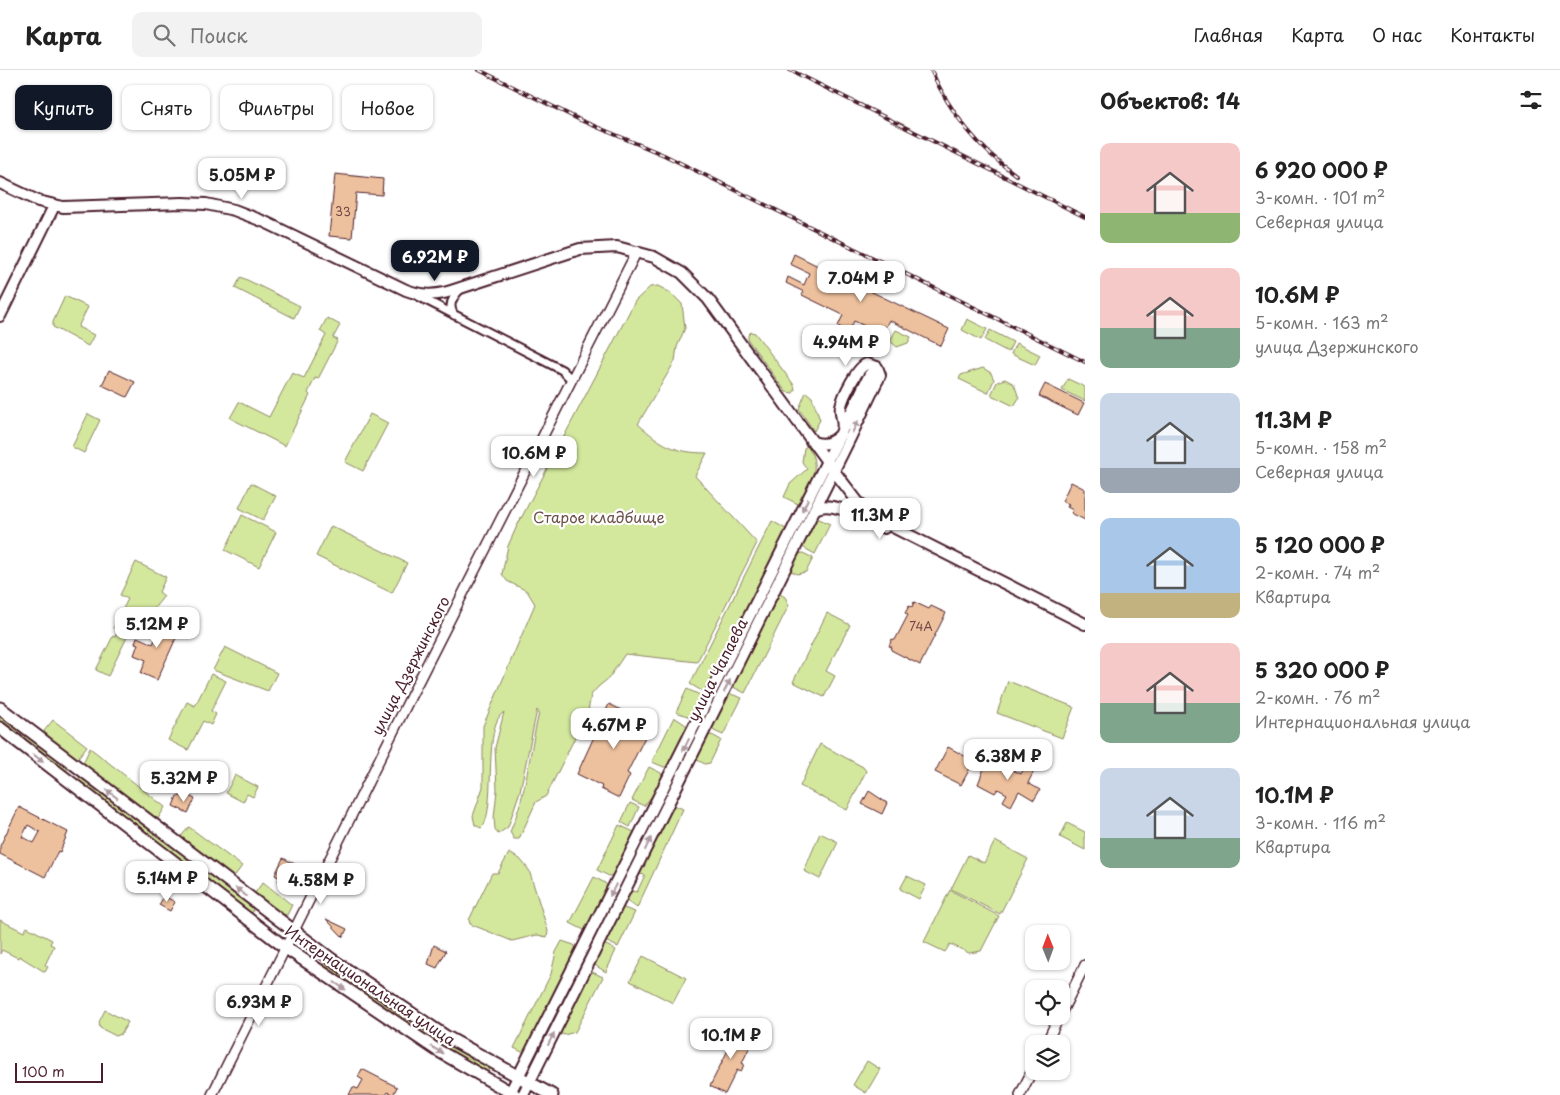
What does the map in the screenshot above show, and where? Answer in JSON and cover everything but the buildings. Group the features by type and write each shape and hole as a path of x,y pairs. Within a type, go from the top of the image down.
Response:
{"main road":[{"path":"0,183 38,201 54,206 79,208 182,202 234,210 265,222 406,290 421,295 433,295 462,288 580,250 608,247 637,250 666,262 699,289 735,334 853,497 868,511 887,524 944,555"},
{"path":"0,316 54,206"},
{"name":"улица Чапаева","path":"746,635 834,471 878,380 881,373 879,368 871,364 863,365 841,407 842,431"},
{"name":"улица Чапаева","path":"512,1094 524,1080 746,635 870,374 877,374 878,380"},
{"path":"811,440 826,443 834,440 842,431"},
{"path":"814,510 823,505 835,507 944,555 1085,624"},
{"name":"Интернациональная улица","path":"0,708 331,959 445,1036 552,1095"},
{"name":"Интернациональная улица","path":"0,728 286,948 437,1050 512,1094"},
{"path":"244,917 252,919 258,916 259,910 256,903"},
{"path":"321,973 317,968 318,963 324,958 331,959"},
{"name":"улица Чапаева","path":"523,1095 524,1080"}],"street":[{"name":"улица Дзержинского","path":"212,1095 571,379 578,371 637,250"},
{"path":"455,316 452,311 451,302 462,288"},
{"path":"406,290 562,370 571,379"},
{"path":"1070,994 1085,965"},
{"path":"1020,1095 1028,1080"}],"green space":[{"path":"241,277 300,306 294,318 235,288"},
{"name":"Старое кладбище","path":"658,286 671,293 682,304 685,328 677,347 675,361 638,424 654,437 677,449 707,453 695,476 757,543 697,662 625,654 609,678 591,695 588,711 546,796 536,802 519,839 514,839 510,832 524,788 539,713 537,710 520,791 508,827 498,834 495,829 494,818 497,790 495,748 504,712 498,720 494,731 487,813 484,825 481,828 475,825 473,816 483,787 483,726 535,604 527,591 507,581 502,574 508,546 635,301 650,287"},
{"path":"65,296 88,307 78,327 94,335 88,346 53,327 53,322"},
{"path":"327,318 340,325 333,338 338,340 318,379 315,378 308,393 310,395 285,446 230,418 239,402 269,417 292,373 304,378 326,335 320,331"},
{"path":"967,319 987,329 981,340 962,330"},
{"path":"896,330 911,337 908,343 897,347 890,341"},
{"path":"990,330 1013,342 1008,352 985,340"},
{"path":"751,332 755,333 794,385 795,390 793,393 786,392 748,340 748,335"},
{"path":"1016,343 1040,355 1035,365 1011,354"},
{"path":"983,368 991,373 994,380 988,393 959,379 961,375"},
{"path":"1005,379 1014,384 1019,398 1014,406 991,395 997,382"},
{"path":"1068,379 1085,387 1085,401 1062,390"},
{"path":"806,392 812,397 820,420 814,431 799,409"},
{"path":"88,414 100,420 84,453 72,447"},
{"path":"370,414 388,423 363,471 345,462"},
{"path":"807,446 814,461 813,475 798,504 784,497 790,484 807,469 802,462 804,448"},
{"path":"251,483 276,496 263,520 239,508"},
{"path":"242,515 276,532 259,567 225,550"},
{"path":"815,517 830,524 815,554 804,548 802,544"},
{"path":"772,521 786,529 784,540 707,690 702,691 690,684"},
{"path":"331,526 407,563 392,593 316,556"},
{"path":"803,553 813,558 806,572 797,574 791,571 798,554"},
{"path":"136,562 166,577 159,592 164,596 152,611 135,621 108,676 96,670 113,636 115,637 118,631 113,628 128,599 120,595"},
{"path":"780,594 785,597 789,605 745,693 735,688 733,684 770,607"},
{"path":"827,613 850,625 826,671 835,676 824,697 793,682"},
{"path":"742,639 746,641 667,798 663,796"},
{"path":"225,647 277,673 268,691 213,670"},
{"path":"211,674 226,681 211,711 216,714 211,725 203,721 188,750 168,740 187,702 195,706"},
{"path":"1008,681 1074,707 1062,738 997,713"},
{"path":"687,689 700,695 703,700 693,718 676,712"},
{"path":"728,693 742,698 723,735 714,731 711,726"},
{"path":"0,712 70,766 64,773 0,723"},
{"path":"674,717 689,727 670,766 664,767 652,762"},
{"path":"53,720 87,746 77,759 51,740 44,731"},
{"path":"712,735 721,740 710,763 705,764 697,760 700,748 707,736"},
{"path":"820,744 863,767 866,771 847,810 800,786"},
{"path":"90,748 165,807 158,819 82,765"},
{"path":"649,767 661,773 663,778 657,793 655,792 644,806 632,800"},
{"path":"82,774 252,906 253,912 251,914 76,782"},
{"path":"235,775 258,787 253,797 247,794 243,802 226,793"},
{"path":"662,799 666,800 597,937 594,935"},
{"path":"630,803 639,807 630,827 621,822"},
{"path":"672,804 683,809 637,908 625,899 630,891 637,892 645,875 634,873"},
{"path":"1067,823 1085,832 1085,850 1060,837"},
{"path":"619,825 634,832 632,845 615,875 609,876 597,870"},
{"path":"189,827 242,866 233,878 178,840"},
{"path":"820,833 838,842 820,879 804,871"},
{"path":"995,841 1028,859 1000,914 951,889 968,855 984,863"},
{"path":"509,853 520,859 529,870 548,931 547,937 537,935 512,941 470,924 469,920 492,873 498,873"},
{"path":"907,876 926,885 919,899 900,889"},
{"path":"594,877 605,883 609,889 588,932 570,923"},
{"path":"263,882 292,905 287,915 278,913 254,894"},
{"path":"950,890 999,916 981,951 969,953 950,944 945,952 924,942"},
{"path":"621,907 635,912 618,947 603,940"},
{"path":"0,920 24,932 27,927 52,940 50,944 54,946 45,965 48,967 45,972 19,956 18,958 2,950 0,954"},
{"path":"593,938 596,940 535,1060 532,1057"},
{"path":"562,941 574,945 577,949 547,1013 538,1024 524,1053 514,1048 551,974 556,952"},
{"path":"602,943 616,950 606,972 593,964"},
{"path":"643,956 686,978 673,1003 630,981"},
{"path":"325,962 329,962 403,1015 491,1067 486,1075 437,1045 322,966"},
{"path":"590,971 603,977 575,1032 564,1035 559,1033"},
{"path":"105,1010 128,1022 121,1034 116,1036 100,1028 99,1022"},
{"path":"867,1061 880,1069 866,1093 853,1085"}],"railway":[{"path":"479,70 580,120 664,155 1085,362"},
{"path":"790,70 1085,217"},
{"path":"931,70 947,101 966,128 989,153 1016,175"}]}
